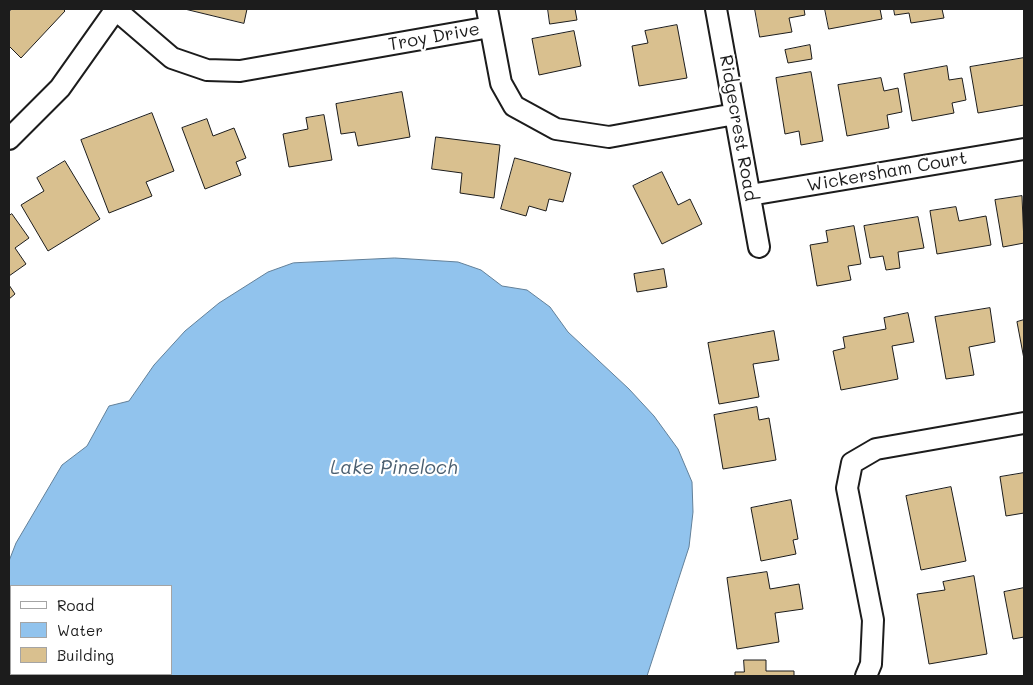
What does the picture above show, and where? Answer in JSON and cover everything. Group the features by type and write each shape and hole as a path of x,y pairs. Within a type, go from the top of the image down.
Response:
{"street":[{"name":"Troy Drive","path":"116,9 172,58 207,70 240,72 489,18 501,83 514,106 556,129 609,137 735,114"},
{"path":"9,139 60,88 116,9"},
{"name":"Ridgecrest Road","path":"716,9 759,247"},
{"name":"Wickersham Court","path":"750,195 1024,148"},
{"path":"866,676 871,664 873,620 846,488 852,464 876,449 1024,423"}],"water":[{"name":"Lake Pineloch","path":"395,258 458,262 481,270 502,286 527,290 550,307 568,332 629,389 654,416 678,449 692,482 693,512 689,547 647,676 9,676 9,561 16,543 62,465 87,446 109,406 129,401 154,365 185,331 219,303 268,272 293,263"}],"building":[{"path":"12,9 63,9 65,11 21,58 9,46 9,12"},
{"path":"185,9 247,9 244,23"},
{"path":"548,9 575,9 577,20 550,24"},
{"path":"755,9 804,9 805,15 789,18 792,32 760,37"},
{"path":"825,9 880,9 882,19 829,29"},
{"path":"894,9 942,9 944,18 911,23 909,13 895,15"},
{"path":"677,25 687,78 639,86 632,46 648,43 645,31"},
{"path":"574,31 581,66 539,75 532,39"},
{"path":"810,45 812,59 788,63 785,50"},
{"path":"1024,58 1024,105 978,113 970,67"},
{"path":"947,66 949,80 962,78 966,100 952,103 954,113 912,121 904,74"},
{"path":"811,72 823,141 801,145 799,131 785,134 776,78"},
{"path":"881,78 884,91 898,88 902,112 887,115 889,128 847,136 838,85"},
{"path":"402,92 410,137 358,146 355,132 341,134 336,104"},
{"path":"152,113 174,171 146,182 152,196 109,213 81,140"},
{"path":"324,115 332,160 289,167 283,134 308,129 306,118"},
{"path":"207,119 213,136 234,128 246,158 236,162 241,175 205,189 182,128"},
{"path":"436,137 500,145 494,198 460,193 462,173 432,169"},
{"path":"515,158 571,173 563,202 549,199 546,211 529,206 526,216 501,209"},
{"path":"65,161 100,219 48,251 21,205 44,191 37,178"},
{"path":"662,172 678,205 690,199 702,224 662,244 633,186"},
{"path":"1022,196 1024,243 1003,247 995,200"},
{"path":"956,207 959,221 986,216 991,245 937,254 930,211"},
{"path":"12,214 29,238 15,248 26,264 9,276 9,216"},
{"path":"918,217 924,248 898,252 900,268 886,270 883,256 870,258 864,226"},
{"path":"854,226 861,264 848,266 851,280 817,286 810,245 828,242 826,231"},
{"path":"664,269 667,287 637,292 634,274"},
{"path":"9,285 15,294 9,299"},
{"path":"990,308 995,342 969,347 974,375 946,379 935,317"},
{"path":"908,313 914,342 892,346 898,379 841,390 833,351 845,348 843,337 886,329 884,318"},
{"path":"1024,320 1024,359 1017,322"},
{"path":"774,331 779,360 753,364 759,397 719,404 708,343"},
{"path":"757,407 759,420 769,418 776,460 723,469 714,415"},
{"path":"1024,473 1024,513 1006,516 1000,477"},
{"path":"951,487 966,561 921,570 906,496"},
{"path":"791,500 798,539 793,540 796,554 761,561 751,508"},
{"path":"767,572 770,589 799,584 803,609 775,613 779,642 737,649 727,578"},
{"path":"974,576 987,654 929,664 917,594 945,590 943,582"},
{"path":"1024,588 1024,637 1013,639 1004,592"},
{"path":"744,660 766,660 766,671 794,671 794,676 735,676 735,672 744,672"}]}
